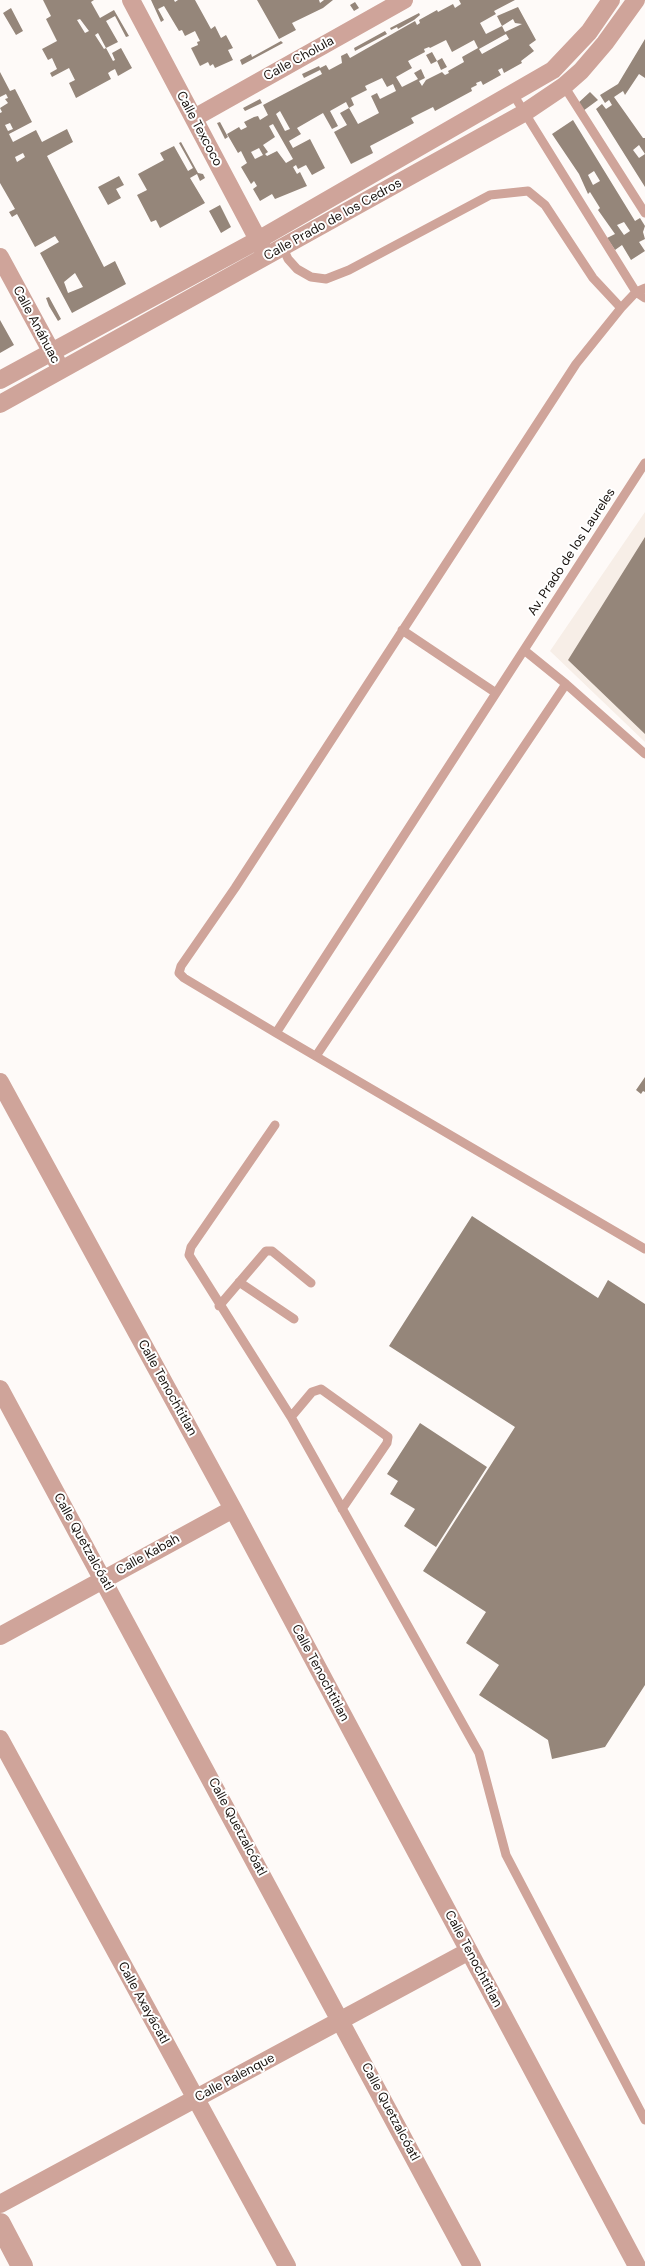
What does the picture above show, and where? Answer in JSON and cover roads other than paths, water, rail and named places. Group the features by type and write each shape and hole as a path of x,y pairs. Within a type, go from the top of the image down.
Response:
{"street":[{"name":"Calle Texcoco","path":"131,0 258,240 275,253"},
{"name":"Calle Cholula","path":"194,118 404,0"},
{"name":"Calle Prado de los Cedros","path":"0,380 258,240 553,70 567,57 588,32 611,0"},
{"name":"Calle Prado de los Cedros","path":"0,404 275,253 524,113 564,86 581,71 605,43 636,0"},
{"name":"Calle Anáhuac","path":"0,257 61,371"},
{"name":"Calle Tenochtitlan","path":"0,1082 233,1509 637,2266"},
{"name":"Calle Quetzalcóatl","path":"0,1389 104,1579 472,2266"},
{"name":"Calle Kabah","path":"0,1636 233,1509"},
{"name":"Calle Axayácatl","path":"0,1739 287,2266"},
{"name":"Calle Palenque","path":"0,2204 469,1951"},
{"path":"0,2224 22,2266"}],"lane":[{"path":"564,86 645,213"},
{"path":"513,94 636,292 645,298"},
{"path":"275,253 288,259 300,271 311,277 326,279 349,270 490,195 528,191 545,205 593,278 621,308"},
{"path":"645,288 636,292 621,308 576,364 226,901 179,969 184,978 645,1249"},
{"name":"Av. Prado de los Laureles","path":"276,1033 645,463"},
{"path":"402,630 496,693"},
{"path":"522,653 566,684 645,754"},
{"path":"316,1056 566,684"},
{"path":"275,1125 189,1249 189,1255 219,1306 291,1417 479,1753 506,1855 645,2120"},
{"path":"219,1306 264,1253 269,1250 311,1283"},
{"path":"239,1282 294,1319"},
{"path":"291,1417 312,1392 321,1389 388,1437 387,1443 342,1509"}]}
